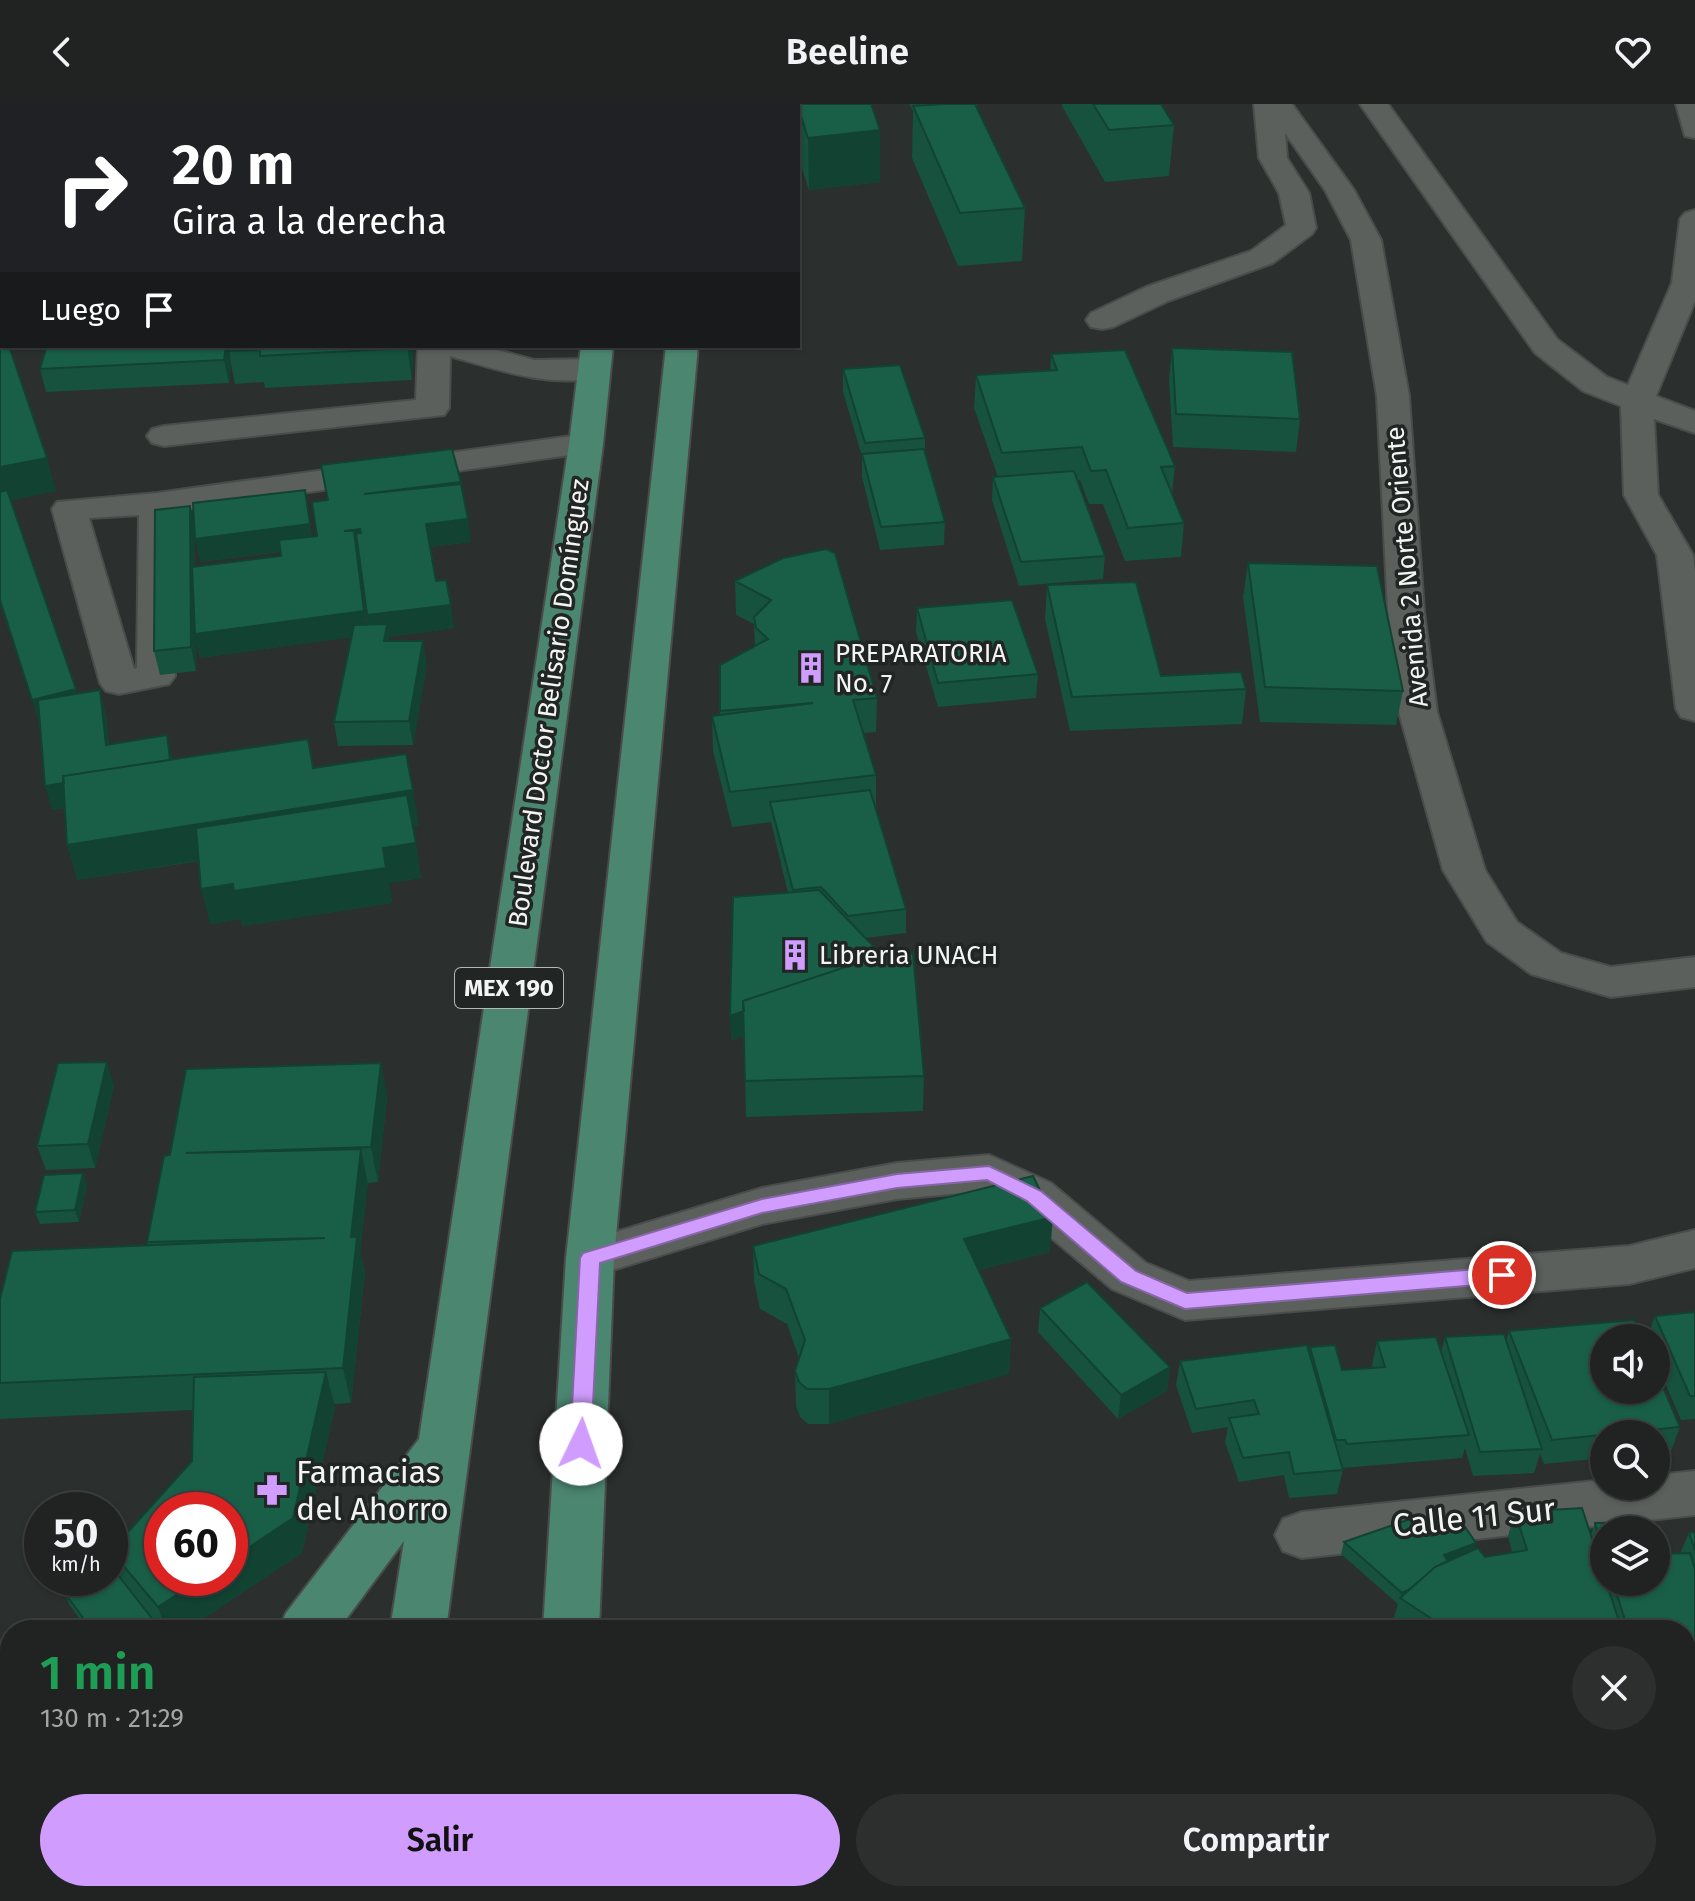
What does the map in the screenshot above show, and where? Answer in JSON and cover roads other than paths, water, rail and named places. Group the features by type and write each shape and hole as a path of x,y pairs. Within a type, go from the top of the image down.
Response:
{"main road":[{"path":"572,1620 590,1258 682,348"},
{"name":"Boulevard Doctor Belisario Domínguez","path":"419,1620 596,358"},
{"path":"313,1620 444,1445"}],"street":[{"path":"1102,320 1157,294 1262,257 1301,228 1294,193 1273,158 1268,104"},
{"name":"Avenida 2 Norte Oriente","path":"1278,104 1339,190 1366,240 1393,396 1406,611 1418,712 1464,870 1502,932 1546,964 1611,982 1695,972"},
{"path":"1374,104 1546,346 1595,384 1695,423"},
{"path":"1690,104 1695,130"},
{"path":"1695,219 1687,283 1637,402 1641,495 1675,555 1695,709"},
{"path":"164,436 432,408 434,348"},
{"path":"455,348 533,370 596,358"},
{"path":"157,503 156,676 119,683 69,509 157,503 586,444"},
{"path":"1675,555 1695,523"},
{"path":"590,1258 762,1206 897,1181 989,1173 1034,1196 1129,1276 1185,1301 1629,1265 1695,1249"},
{"name":"Calle 11 Sur","path":"1302,1535 1695,1493"}],"place":[{"name":"PREPARATORIA No. 7","path":"811,668"},
{"name":"Libreria UNACH","path":"795,955"},
{"name":"Farmacias del Ahorro","path":"272,1490"}]}
